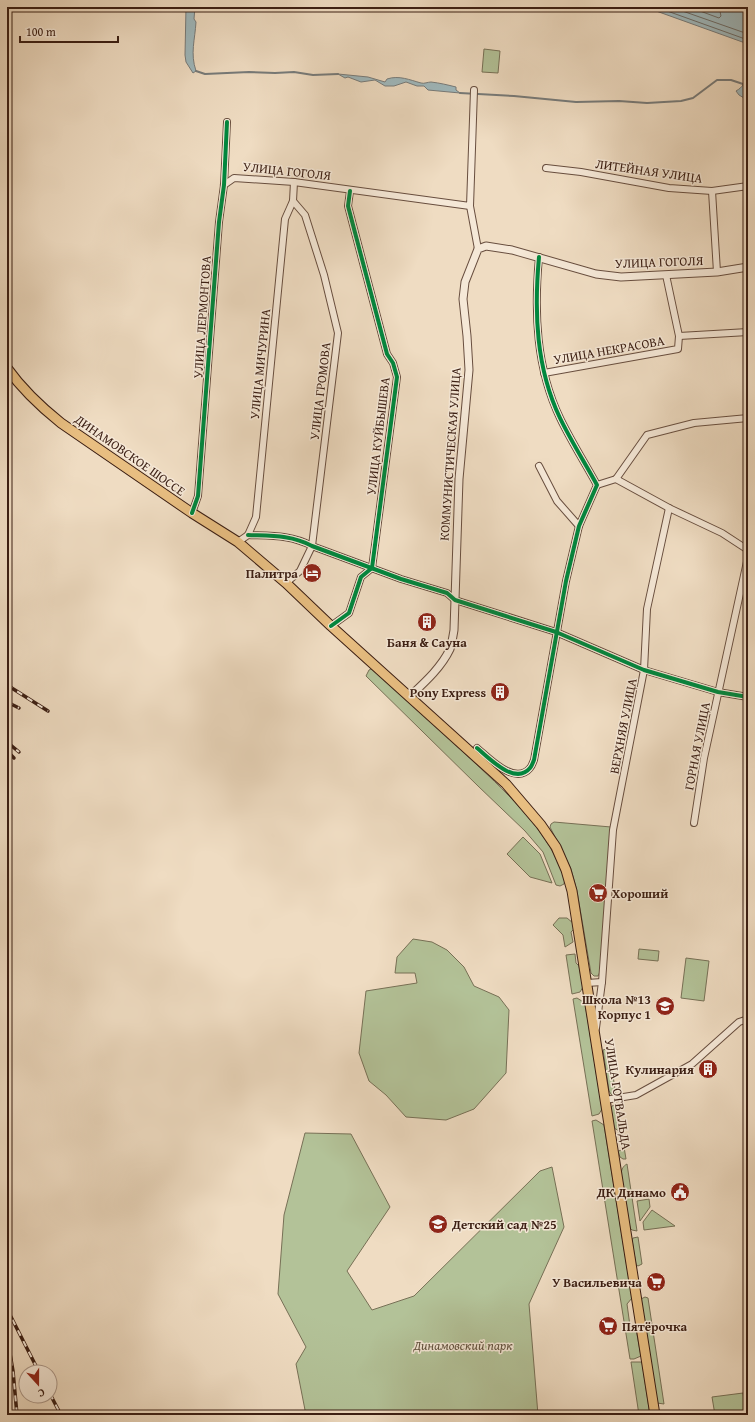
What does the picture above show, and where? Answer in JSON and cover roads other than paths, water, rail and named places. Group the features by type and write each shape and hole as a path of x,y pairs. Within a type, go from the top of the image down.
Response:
{"main road":[{"name":"ДИНАМОВСКОЕ ШОССЕ","path":"7,368 23,388 49,414 192,513 238,542 286,583 409,697"},
{"name":"УЛИЦА ГОТВАЛЬДА","path":"409,697 506,784 541,825 556,847 566,870 572,891 655,1415"}],"street":[{"path":"474,90 470,206 478,249"},
{"name":"УЛИЦА ЛЕРМОНТОВА","path":"192,513 198,496 219,222 224,185 227,122"},
{"name":"ЛИТЕЙНАЯ УЛИЦА","path":"546,168 581,172 669,188 712,191 748,186"},
{"name":"УЛИЦА ГОГОЛЯ","path":"224,185 234,178 294,182 350,191 470,206"},
{"name":"УЛИЦА МИЧУРИНА","path":"248,535 256,517 285,219 293,201 294,182"},
{"name":"УЛИЦА КУЙБЫШЕВА","path":"350,191 348,206 387,354 393,363 397,377 372,568"},
{"path":"712,191 717,272"},
{"name":"УЛИЦА ГРОМОВА","path":"286,583 300,571 312,546 338,333 324,276 305,215 293,201"},
{"name":"УЛИЦА ГОГОЛЯ","path":"478,249 486,246 512,250 602,274 621,277 717,272 748,268"},
{"name":"КОММУНИСТИЧЕСКАЯ УЛИЦА","path":"409,697 444,659 450,647 454,630 459,478 469,370 463,299 465,282 478,249"},
{"path":"539,257 536,288 536,313 544,373 560,418 597,485"},
{"path":"666,275 679,336"},
{"name":"УЛИЦА НЕКРАСОВА","path":"544,373 678,349 679,336 748,332"},
{"path":"477,748 503,770 513,774 522,774 530,768 534,760 566,581 579,526 597,485 616,479 647,435 694,423 748,418"},
{"path":"539,466 557,501 579,526"},
{"path":"616,479 669,508 722,533 748,550"},
{"name":"ВЕРХНЯЯ УЛИЦА","path":"595,1036 602,982 613,830 644,670 648,609 669,508"},
{"path":"238,542 248,535 286,537 301,541 401,579 447,593 455,600 556,632 644,670 718,692 748,697"},
{"name":"ГОРНАЯ УЛИЦА","path":"694,823 704,758 748,557"},
{"path":"331,626 349,613 361,577 372,568"},
{"path":"587,984 602,982"},
{"path":"605,1100 636,1095 692,1064 739,1022 748,1019"}],"water":[{"path":"186,7 195,7 194,19 196,22 193,58 196,71 193,73 186,62 185,55"},
{"path":"645,7 729,7 738,10 739,8 748,14 748,44"},
{"path":"748,73 748,90 744,98 736,91 743,84 745,75"},
{"path":"338,74 368,77 385,82 387,79 391,78 404,78 422,83 438,83 456,87 456,90 460,93 428,90 424,86 417,86 406,82 394,86 385,86 375,80 361,82 348,77 345,78"}],"waterway":[{"path":"196,71 205,74 249,72 294,72 313,75 338,74"},
{"path":"460,93 576,102 619,101 647,103 681,101 693,98 717,80 731,80 743,84"}],"railway":[{"path":"7,685 48,711"},
{"path":"7,702 19,708"},
{"path":"7,742 19,752"},
{"path":"7,751 14,758"},
{"path":"7,1309 35,1364"},
{"path":"7,1336 13,1371 17,1415"},
{"path":"55,1404 61,1415"}],"place":[{"name":"Палитра","path":"312,573"},
{"name":"Баня & Сауна","path":"427,622"},
{"name":"Pony Express","path":"500,692"},
{"name":"Хороший","path":"598,893"},
{"name":"Школа №13 Корпус 1","path":"665,1006"},
{"name":"Кулинария","path":"708,1069"},
{"name":"ДК Динамо","path":"680,1192"},
{"name":"Детский сад №25","path":"438,1224"},
{"name":"У Васильевича","path":"656,1282"},
{"name":"Пятёрочка","path":"608,1326"}],"park label":[{"name":"Динамовский парк","path":"463,1345"}]}
